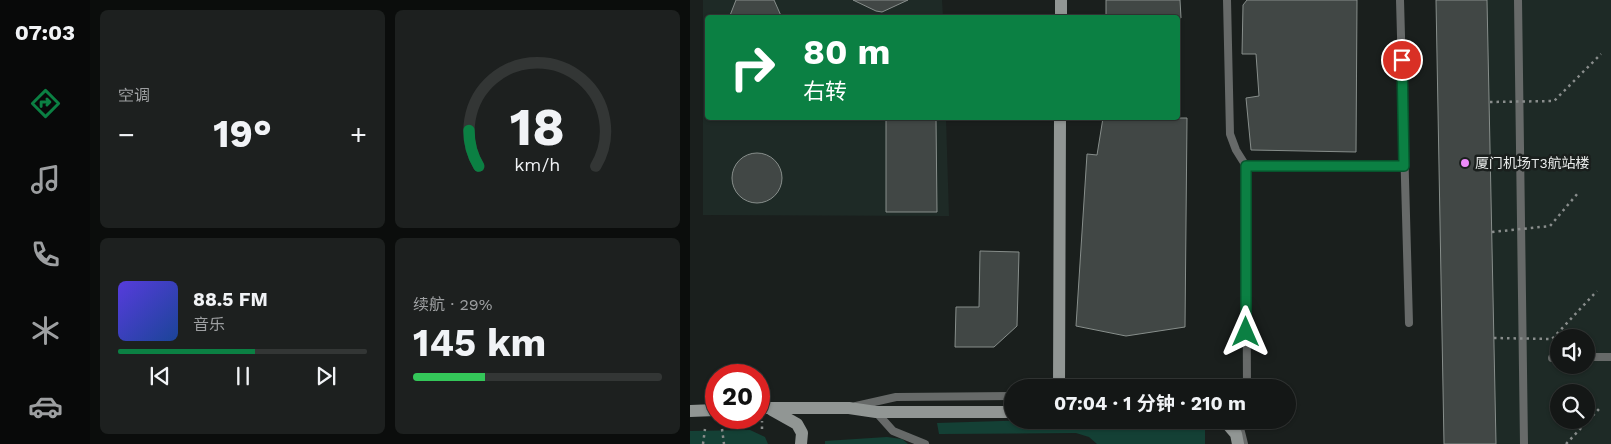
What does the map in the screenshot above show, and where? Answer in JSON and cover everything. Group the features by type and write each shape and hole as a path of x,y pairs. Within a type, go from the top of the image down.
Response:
{"main road":[{"path":"1061,0 1061,15"},
{"path":"1059,379 1060,120"},
{"path":"770,408 849,408 876,412 1004,413"},
{"path":"690,410 705,410"},
{"path":"770,411 797,424 802,433 801,444"},
{"path":"1232,429 1236,434 1238,444"}],"lane":[{"path":"1227,0 1230,134 1236,150 1246,166 1247,379"},
{"path":"1400,0 1410,323"},
{"path":"1518,0 1524,444"},
{"path":"1246,166 1404,166"},
{"path":"1595,357 1611,357"},
{"path":"849,408 896,397 1004,396"},
{"path":"876,412 893,431 924,444"},
{"path":"1241,429 1244,444"}],"path":[{"path":"1490,102 1554,101 1601,54"},
{"path":"1492,232 1550,226 1578,193"},
{"path":"1494,338 1552,339 1597,291"},
{"path":"1566,444 1599,409"},
{"path":"703,444 705,429"},
{"path":"722,429 724,444"}],"shaded area":[{"path":"703,0 942,0 943,15 705,15 705,120 946,120 949,216 703,215"},
{"path":"1436,0 1611,0 1611,444 1444,444"}],"green space":[{"path":"1004,421 1004,429 1205,429 1205,444 1097,444 1089,437 1076,433 939,434 937,423"},
{"path":"750,430 765,437 768,444 690,444 690,431"},
{"path":"887,437 902,439 908,444 825,444 825,441"}],"building":[{"path":"736,0 774,0 781,15 730,15"},
{"path":"853,0 908,0 882,12"},
{"path":"1106,0 1180,0 1181,18 1180,15 1106,15"},
{"path":"1247,0 1357,0 1356,152 1251,150 1246,98 1259,96 1256,54 1242,54 1243,5"},
{"name":"厦门机场T3航站楼","path":"1436,0 1487,0 1496,444 1444,444"},
{"path":"1180,118 1187,118 1185,327 1126,336 1076,326 1087,154 1097,155 1103,120 1180,120"},
{"path":"886,120 936,120 937,212 886,212"},
{"path":"752,153 762,153 775,160 782,173 782,183 775,196 762,203 752,203 743,199 736,192 732,183 732,173 736,164 743,157"},
{"path":"980,251 1019,252 1017,326 994,347 955,347 956,307 979,307"}],"place":[{"name":"厦门机场T3航站楼","path":"1465,163"}],"route":[{"path":"1246,332 1246,166 1404,166 1402,60"}]}
